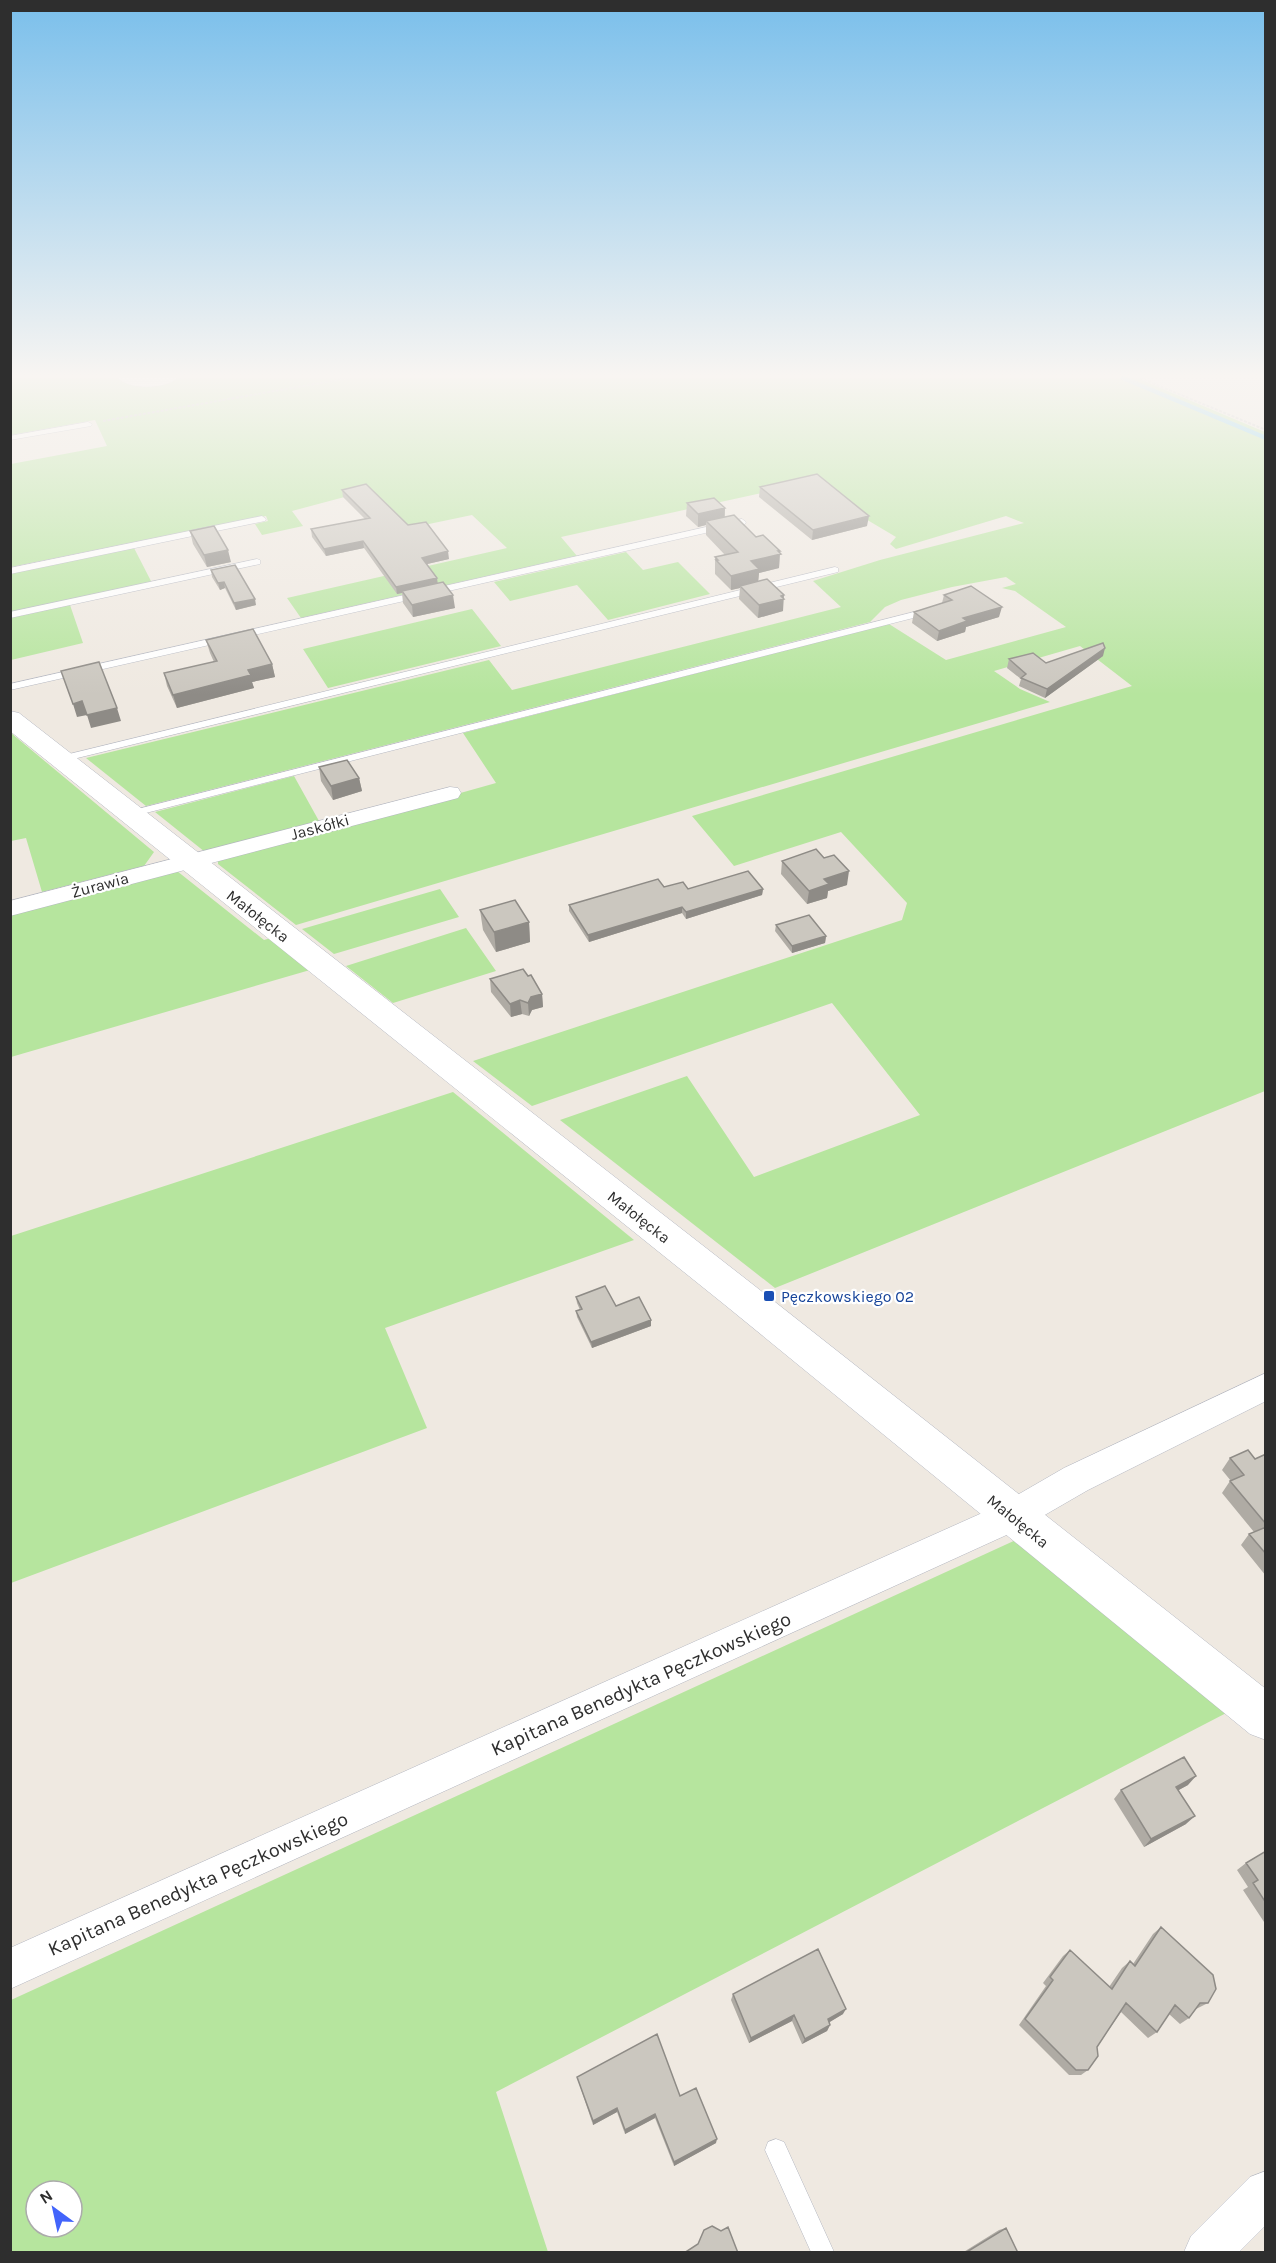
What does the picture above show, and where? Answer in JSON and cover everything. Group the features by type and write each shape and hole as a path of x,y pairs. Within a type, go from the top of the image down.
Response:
{"street":[{"name":"Małołęcka","path":"10,718 189,862 738,1294 1266,1718"},
{"name":"Jaskółki","path":"189,862 450,793"},
{"name":"Żurawia","path":"10,909 189,862"},
{"name":"Kapitana Benedykta Pęczkowskiego","path":"10,1969 1012,1516 1076,1479 1266,1386"},
{"path":"1208,2253 1266,2193"}],"lane":[{"path":"10,571 262,519"},
{"path":"10,687 742,522"},
{"path":"10,615 257,562"},
{"path":"61,759 835,570"},
{"path":"130,814 918,614"},
{"path":"776,2150 823,2253"}],"green space":[{"path":"11,484 804,484 561,537 577,556 301,618 287,598 507,548 472,515 405,529 367,491 292,511 303,526 262,535 255,524 268,521 266,516 11,567"},
{"path":"819,484 1265,484 1265,1091 775,1288 560,1120 687,1076 754,1177 920,1115 832,1003 532,1106 473,1061 902,920 907,903 841,832 734,866 692,816 1132,686 1080,646 994,671 1020,689 1050,702 296,925 218,864 218,861 496,783 463,733 889,624 946,660 1066,627 1015,591 1002,588 1016,584 1006,577 901,600 885,607 870,622 146,806 86,758 489,660 512,690 841,607 813,581 880,560 1024,523 1006,516 896,549 890,544 896,537 864,518"},
{"path":"134,548 152,583 11,612 11,573"},
{"path":"626,552 643,570 678,562 710,594 608,620 577,585 510,601 494,582"},
{"path":"70,605 83,643 11,660 10,618"},
{"path":"472,609 501,646 328,688 303,649"},
{"path":"11,733 154,852 144,866 42,892 26,838 11,841"},
{"path":"294,776 319,821 205,852 155,812"},
{"path":"177,871 264,940 271,938 310,970 11,1057 11,915"},
{"path":"440,889 459,917 334,954 302,929"},
{"path":"466,928 496,971 393,1003 346,966"},
{"path":"453,1092 634,1240 385,1328 427,1428 11,1583 11,1236"},
{"path":"1018,1539 1232,1710 496,2092 548,2252 11,2252 11,2000"}],"building":[{"path":"366,484 408,525 426,522 448,551 422,558 437,578 396,587 363,541 324,549 311,529 370,518 342,490"},
{"path":"775,484 829,484 869,516 813,530 760,487"},
{"path":"714,498 725,508 698,514 687,503"},
{"path":"734,515 756,537 763,535 781,554 751,561 759,569 731,576 715,557 738,552 706,521"},
{"path":"214,526 228,550 204,555 190,531"},
{"path":"235,565 255,599 234,603 224,582 218,583 211,570"},
{"path":"767,579 784,595 781,596 784,599 759,605 740,586"},
{"path":"443,582 453,595 412,605 402,591"},
{"path":"971,586 1002,607 963,618 967,621 939,631 914,612 952,600 944,595"},
{"path":"253,629 272,664 248,670 251,675 173,695 164,673 217,661 206,640"},
{"path":"1103,643 1105,648 1047,689 1021,678 1026,674 1009,659 1033,653 1046,663"},
{"path":"99,662 117,708 87,715 82,701 73,704 61,671"},
{"path":"347,760 359,778 331,786 319,767"},
{"path":"816,849 824,858 834,855 849,871 824,879 829,884 809,891 782,861"},
{"path":"748,871 763,889 686,912 682,907 588,935 569,905 658,879 664,887 683,882 688,889"},
{"path":"515,900 529,922 494,932 480,910"},
{"path":"809,915 826,936 792,946 776,925"},
{"path":"523,969 528,976 531,975 542,994 531,997 528,1003 520,1000 510,1004 490,979"},
{"path":"605,1286 616,1306 639,1297 651,1320 591,1342 576,1311 582,1309 576,1297"},
{"path":"1248,1450 1255,1459 1266,1454 1266,1524 1230,1481 1244,1475 1230,1458"},
{"path":"1266,1527 1266,1554 1249,1534"},
{"path":"1184,1757 1196,1776 1176,1787 1195,1816 1151,1839 1121,1790"},
{"path":"1266,1851 1266,1903 1253,1883 1258,1880 1246,1863"},
{"path":"1161,1927 1213,1975 1216,1989 1208,2003 1200,2003 1189,2018 1175,2005 1157,2032 1126,2003 1097,2047 1098,2056 1088,2070 1076,2070 1025,2019 1053,1980 1050,1977 1070,1950 1112,1989 1130,1961 1135,1966"},
{"path":"818,1949 846,2009 828,2019 830,2025 805,2039 794,2015 751,2038 733,1994"},
{"path":"657,2034 680,2096 696,2088 717,2139 674,2162 655,2114 625,2130 617,2108 593,2121 577,2077"},
{"path":"712,2226 721,2231 728,2227 738,2253 684,2253 698,2244 704,2230"},
{"path":"1006,2228 1018,2253 965,2253"}],"place":[{"name":"Pęczkowskiego 02","path":"769,1296"}]}
